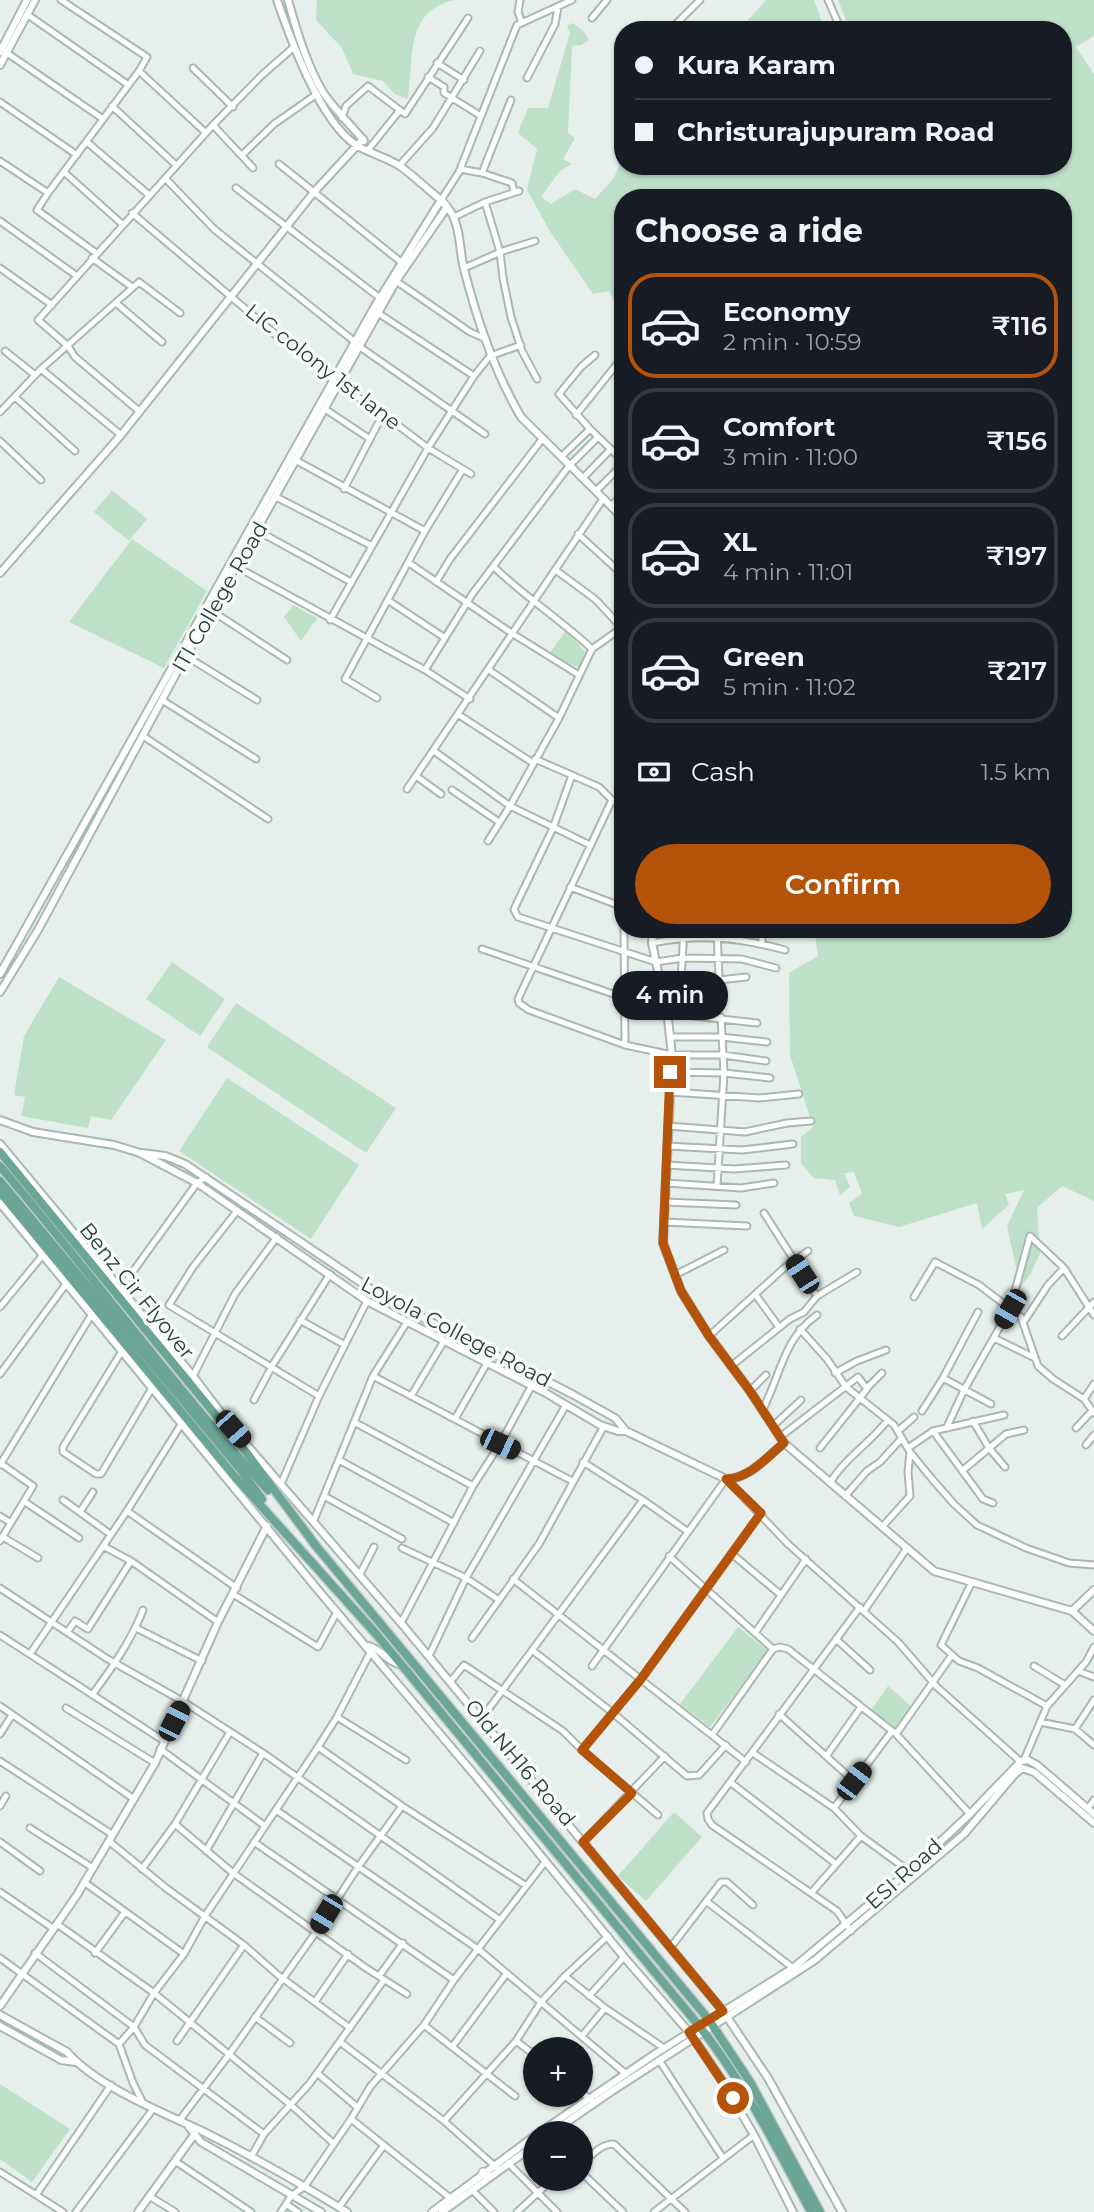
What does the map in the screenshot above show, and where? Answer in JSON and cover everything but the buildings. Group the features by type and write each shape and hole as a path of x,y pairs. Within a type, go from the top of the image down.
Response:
{"main road":[{"path":"441,200 447,207"},
{"name":"Benz Cir Flyover","path":"0,1152 246,1452"},
{"path":"0,1166 238,1456 293,1517"},
{"path":"0,1181 240,1469 287,1532"},
{"name":"Benz Cir Flyover","path":"0,1192 235,1476"},
{"name":"Old NH16 Road","path":"246,1452 293,1517 711,2023 750,2082 820,2212"},
{"name":"Old NH16 Road","path":"235,1476 402,1665 702,2029 728,2064 758,2113 811,2212"}],"street":[{"path":"0,65 27,0"},
{"path":"4,52 29,15 35,0"},
{"path":"61,0 147,57 37,210 132,287"},
{"path":"277,0 294,47 317,94 333,119 357,145 399,166 441,200 460,169 517,26 572,0"},
{"path":"288,0 299,40 318,82 342,118 363,139 368,149"},
{"path":"520,0 518,12 522,23"},
{"path":"592,18 607,0"},
{"path":"679,21 700,0"},
{"path":"828,0 837,21"},
{"path":"527,78 555,24 558,7"},
{"path":"29,15 127,84"},
{"path":"342,118 345,106 368,86 405,114 468,18"},
{"path":"139,411 75,358 68,346 38,320 213,125 294,47"},
{"path":"399,166 433,128 480,51"},
{"path":"4,52 103,119"},
{"path":"437,63 464,80"},
{"path":"193,68 233,107"},
{"path":"139,71 206,133"},
{"path":"428,77 444,87 444,93 481,116"},
{"path":"242,155 274,124 317,94"},
{"path":"482,173 511,100"},
{"path":"0,102 77,155"},
{"path":"111,106 176,165"},
{"path":"368,149 400,110"},
{"path":"213,125 253,168"},
{"path":"0,573 121,435 314,192 363,139"},
{"path":"87,142 149,195"},
{"path":"0,161 48,193"},
{"path":"279,164 401,262"},
{"path":"454,217 517,191 512,183 460,169"},
{"path":"64,172 122,224"},
{"path":"165,178 214,229 358,344 485,434"},
{"path":"236,188 380,298"},
{"name":"ITI College Road","path":"358,344 380,298 441,200"},
{"path":"485,202 500,252 508,304 521,345 537,379"},
{"path":"447,207 454,217 464,268 485,339 521,417 614,509"},
{"name":"ITI College Road","path":"0,974 358,344 396,281 447,207"},
{"name":"LIC colony 1st lane","path":"132,213 207,278 336,382 428,448 471,474"},
{"path":"0,221 77,276"},
{"path":"464,268 500,252 535,241"},
{"path":"0,268 52,305"},
{"path":"396,281 470,332 485,339"},
{"path":"0,412 41,369 139,282 180,313"},
{"path":"116,303 162,342"},
{"path":"378,313 474,376"},
{"path":"330,620 428,448 474,376 491,356 521,345"},
{"path":"5,351 35,375"},
{"path":"595,355 581,367 559,394 614,452"},
{"path":"576,415 614,368"},
{"path":"41,369 121,435"},
{"name":"ITI College Road","path":"0,992 38,930 234,566 258,531 297,461 336,382"},
{"path":"15,397 75,452"},
{"path":"325,409 370,439"},
{"path":"344,489 383,414"},
{"path":"561,457 590,429"},
{"path":"425,670 467,604 569,466 598,436"},
{"path":"436,582 543,438"},
{"path":"0,441 41,480"},
{"path":"583,478 611,449"},
{"path":"297,461 425,531"},
{"path":"377,698 345,679 425,531 463,470"},
{"path":"596,491 614,472"},
{"path":"276,497 372,546"},
{"path":"407,789 603,499"},
{"path":"611,506 614,503"},
{"path":"258,531 351,582"},
{"path":"578,534 614,567"},
{"path":"409,563 467,604 579,675"},
{"path":"234,566 425,670 470,699"},
{"path":"494,568 562,621 592,649"},
{"path":"557,570 596,600 614,619"},
{"path":"389,601 445,638"},
{"path":"212,611 287,660"},
{"path":"488,841 559,718 592,649 614,634"},
{"path":"186,656 257,700"},
{"path":"489,670 559,718"},
{"path":"162,700 256,759"},
{"path":"459,715 534,761 599,787 612,800 533,967 519,999 521,1006 625,1045 672,1055 723,1055 766,1061"},
{"path":"143,736 268,819"},
{"path":"434,751 510,806 590,845"},
{"path":"572,775 553,828 514,910 518,917 656,962 683,958 742,959 776,968"},
{"path":"416,776 441,794"},
{"path":"452,790 499,822"},
{"path":"570,887 614,903"},
{"path":"624,938 625,1045"},
{"path":"652,938 672,1055 663,1243 681,1291 709,1336 782,1440 934,1571 1072,1611 1094,1631"},
{"path":"652,943 679,938"},
{"path":"684,938 681,979 684,1015"},
{"path":"712,1017 719,980 718,938 744,939 785,950"},
{"path":"762,938 762,943"},
{"path":"482,948 625,998"},
{"path":"719,980 746,977"},
{"path":"666,1013 757,1023"},
{"path":"717,1186 724,1073 721,1017"},
{"path":"671,1037 721,1037 767,1042"},
{"path":"670,1072 724,1073 770,1078"},
{"path":"670,1092 760,1098 799,1094"},
{"name":"Loyola College Road","path":"0,1120 33,1132 114,1145 140,1153 197,1183 367,1301 604,1426 626,1431"},
{"path":"668,1126 745,1132 786,1123 811,1121"},
{"path":"0,1144 121,1288 230,1425 451,1681 726,2014 768,2078 842,2212"},
{"path":"667,1146 742,1150 793,1144"},
{"name":"Loyola College Road","path":"140,1153 152,1153 173,1159 206,1177 384,1298 572,1394 615,1418 626,1431 726,1479"},
{"path":"667,1165 734,1169 786,1165"},
{"path":"121,1288 197,1183 206,1177"},
{"path":"666,1183 741,1188 774,1183"},
{"path":"665,1202 736,1205"},
{"path":"0,1203 337,1612 692,2035 754,2135 793,2212"},
{"path":"237,1211 193,1267 169,1305 319,1396"},
{"path":"764,1213 817,1296"},
{"path":"664,1222 747,1226"},
{"path":"947,1427 964,1390 1010,1309 1030,1236 1064,1268 1091,1303 1094,1315"},
{"path":"193,1376 235,1294 277,1237"},
{"path":"675,1275 724,1250"},
{"path":"709,1336 808,1251"},
{"path":"0,1307 42,1256"},
{"path":"914,1297 935,1262 979,1285 1021,1317 1038,1366 1084,1399 1093,1412 1076,1428"},
{"path":"1023,1323 1064,1268"},
{"path":"731,1366 804,1311 817,1296 857,1272"},
{"path":"254,1400 272,1366 330,1274"},
{"path":"0,1374 66,1284"},
{"path":"755,1294 779,1328"},
{"path":"281,1484 319,1396 367,1301"},
{"path":"1062,1336 1091,1303"},
{"path":"922,1411 978,1312"},
{"path":"38,1558 1,1539 25,1502 33,1484 0,1464 92,1314"},
{"path":"762,1409 796,1332 817,1315"},
{"path":"300,1320 343,1345"},
{"path":"314,1520 373,1376 407,1322"},
{"path":"800,1329 827,1359 846,1387 894,1424 909,1450 954,1504 977,1525 1026,1548 1069,1563 1094,1565"},
{"path":"993,1338 1035,1358"},
{"path":"411,1396 444,1341"},
{"path":"835,1373 886,1350"},
{"path":"122,1352 63,1447 63,1452 96,1474 101,1474 152,1388"},
{"path":"455,1419 487,1363"},
{"path":"820,1448 860,1396 882,1373"},
{"path":"750,1391 766,1375"},
{"path":"373,1376 572,1482"},
{"path":"726,1479 749,1473 782,1440 858,1377 867,1388"},
{"path":"943,1378 991,1404"},
{"path":"1084,1399 1094,1384"},
{"path":"401,1623 473,1486 531,1387"},
{"path":"773,1426 802,1401"},
{"path":"429,1656 466,1578 566,1405"},
{"path":"909,1450 933,1431 1004,1415"},
{"path":"898,1431 914,1417"},
{"path":"830,1483 835,1473 869,1442 887,1421"},
{"path":"973,1421 989,1448 1006,1467"},
{"path":"354,1422 473,1486"},
{"path":"30,1654 127,1511 182,1423"},
{"path":"472,1638 539,1544 604,1426"},
{"path":"962,1471 1006,1434 1024,1430"},
{"path":"933,1431 983,1499 993,1503"},
{"path":"1086,1445 1094,1435"},
{"path":"845,1496 902,1438"},
{"path":"882,1527 909,1499 909,1450"},
{"path":"339,1460 454,1523"},
{"path":"583,1462 687,1531"},
{"path":"726,1479 806,1559 898,1642 932,1681 1022,1763 1094,1823"},
{"path":"592,1666 726,1479"},
{"path":"80,1512 93,1492"},
{"path":"324,1496 402,1539"},
{"path":"63,1500 110,1534"},
{"path":"482,1718 643,1500"},
{"path":"25,1502 79,1538"},
{"path":"127,1511 235,1591 318,1647 337,1612"},
{"path":"582,1750 641,1679 761,1513"},
{"path":"0,1516 11,1523"},
{"path":"0,2006 56,1927 155,1763 219,1622 267,1526"},
{"path":"103,1546 131,1561 219,1622"},
{"path":"360,1574 374,1547"},
{"path":"402,1548 466,1578 499,1600"},
{"path":"849,1928 838,1912 745,1848 708,1819 707,1813 906,1548"},
{"path":"732,1554 781,1595"},
{"path":"669,1556 773,1649"},
{"path":"755,1633 806,1559"},
{"path":"68,1632 75,1621 88,1629 131,1561"},
{"path":"513,1579 746,1762"},
{"path":"972,1582 941,1645 959,1661 978,1668 1047,1706"},
{"path":"0,1588 115,1663 230,1732 500,1920"},
{"path":"1072,1611 1094,1590"},
{"path":"92,1695 136,1628 143,1610"},
{"path":"136,1628 202,1661"},
{"path":"0,1635 164,1741"},
{"path":"836,1639 870,1671"},
{"path":"1022,1763 1047,1706 1078,1671 1094,1647"},
{"path":"369,1648 377,1649 396,1664 402,1665"},
{"path":"119,2044 134,2027 154,1993 184,1954 233,1873 298,1779 337,1717 369,1648"},
{"path":"712,1735 773,1649 788,1649 894,1732 970,1814"},
{"path":"532,1650 613,1713 687,1776 699,1775 726,1745"},
{"path":"834,1808 952,1655"},
{"path":"451,1681 464,1665 503,1690 563,1731 658,1815"},
{"path":"1034,1667 1065,1685"},
{"path":"1078,1671 1094,1677"},
{"path":"1075,1729 1094,1700"},
{"path":"0,1706 134,1799"},
{"path":"827,1755 861,1707"},
{"path":"66,1708 155,1763"},
{"path":"779,1714 854,1781"},
{"path":"0,1734 12,1715"},
{"path":"337,1717 406,1759"},
{"path":"1040,1722 1075,1729 1094,1745"},
{"path":"142,1869 174,1824 230,1732"},
{"path":"318,1747 402,1806 524,1885"},
{"path":"160,1749 265,1826"},
{"path":"753,1753 834,1808 861,1836 909,1871"},
{"path":"206,1851 262,1754"},
{"path":"583,1842 665,1756"},
{"path":"0,1760 111,1838 142,1869 350,2028"},
{"path":"1022,1763 1037,1765 1091,1811 1094,1800"},
{"name":"ESI Road","path":"726,2014 849,1928 1022,1763"},
{"name":"ESI Road","path":"692,2035 796,1974 964,1834 1022,1763"},
{"path":"730,1782 836,1864"},
{"path":"0,1806 6,1796"},
{"path":"179,2121 229,2056 402,1806"},
{"path":"276,1810 478,1949 626,2074"},
{"path":"174,1824 233,1873 407,1994"},
{"path":"30,1828 93,1868"},
{"path":"812,1892 861,1836"},
{"path":"0,1842 40,1871"},
{"path":"254,1842 454,1980"},
{"path":"281,2212 291,2196 305,2186 370,2087 424,2025 524,1885 545,1862"},
{"path":"84,1882 184,1954"},
{"path":"671,1947 724,1882 753,1905"},
{"path":"0,1892 154,1993 291,2105 333,2143"},
{"path":"706,1901 793,1968"},
{"path":"95,1953 125,1912"},
{"path":"444,2121 516,2041 541,2002 608,1936"},
{"path":"251,2157 264,2134 317,2073 350,2028 403,1943"},
{"path":"177,2041 244,1945"},
{"path":"35,1953 134,2027 145,2045 264,2134"},
{"path":"314,2002 348,1954"},
{"path":"589,1996 624,1957"},
{"path":"0,1958 119,2044 142,2101"},
{"path":"452,2047 507,1973"},
{"path":"565,1976 605,2008 664,2048"},
{"path":"582,2036 605,2008"},
{"path":"0,2015 67,2052 76,2062 152,2109 251,2157 347,2212"},
{"path":"255,2017 290,2043"},
{"path":"424,2025 515,2096"},
{"path":"0,2026 61,2060 76,2062"},
{"path":"593,2099 664,2048 692,2035"},
{"path":"569,2121 692,2035"},
{"path":"516,2041 523,2046"},
{"path":"340,2042 444,2121 496,2167"},
{"path":"659,2060 723,2158"},
{"path":"317,2073 357,2107"},
{"path":"36,2195 111,2085"},
{"path":"558,2121 580,2107"},
{"path":"76,2212 152,2109"},
{"path":"351,2119 449,2197"},
{"path":"189,2127 201,2142 321,2212"},
{"path":"138,2212 194,2135"},
{"path":"654,2212 754,2135"},
{"path":"593,2155 603,2146 614,2144 685,2212"},
{"path":"339,2207 384,2145"},
{"path":"432,2212 523,2145"},
{"path":"496,2167 523,2153"},
{"path":"175,2161 251,2212"},
{"path":"508,2163 557,2212"},
{"path":"0,2172 63,2212"},
{"path":"442,2212 471,2190 485,2175"},
{"path":"593,2183 624,2212"},
{"path":"471,2190 494,2212"},
{"path":"517,2212 540,2191"},
{"path":"149,2196 175,2212"},
{"path":"286,2204 298,2212"}],"green space":[{"path":"317,0 455,0 427,14 419,25 412,53 408,99 395,94 383,81 353,74 342,48 316,20"},
{"path":"766,0 814,0 822,21 747,21"},
{"path":"838,0 1094,0 1094,36 1076,47 1094,74 1094,1201 1062,1186 1037,1208 1040,1253 1031,1273 1016,1294 1025,1271 1016,1267 1007,1226 1024,1190 1005,1194 1009,1205 982,1229 977,1203 899,1227 854,1216 849,1203 862,1194 854,1172 844,1173 850,1187 840,1195 835,1180 814,1178 801,1163 801,1137 813,1127 790,1055 789,973 818,956 815,938 1072,938 1072,189 614,189 614,301 609,291 593,294 551,233 527,190 537,149 518,133 528,108 548,108 570,33 567,26 573,23 589,40 572,46 568,133 575,138 563,159 572,164 559,172 541,197 551,204 575,189 595,199 615,175 1072,175 1072,21 846,21"},
{"path":"112,490 147,519 129,541 94,512"},
{"path":"132,539 207,591 164,668 69,622"},
{"path":"293,605 317,618 301,641 284,617"},
{"path":"566,630 585,652 579,667 548,656"},
{"path":"172,962 225,999 200,1036 146,999"},
{"path":"59,977 166,1040 111,1120 91,1116 88,1128 21,1116 25,1097 14,1095 24,1036"},
{"path":"236,1003 396,1108 366,1153 207,1047"},
{"path":"227,1078 359,1165 311,1239 179,1151"},
{"path":"738,1627 768,1651 710,1727 680,1704"},
{"path":"888,1686 912,1707 893,1730 871,1710"},
{"path":"674,1812 702,1837 646,1901 618,1876"},
{"path":"0,2084 70,2129 32,2182 0,2159"}],"route":[{"path":"670,1072 663,1243 681,1291 784,1443 749,1473 726,1479 761,1513 641,1679 582,1750 632,1793 583,1842 723,2011 689,2032 733,2098"}]}
